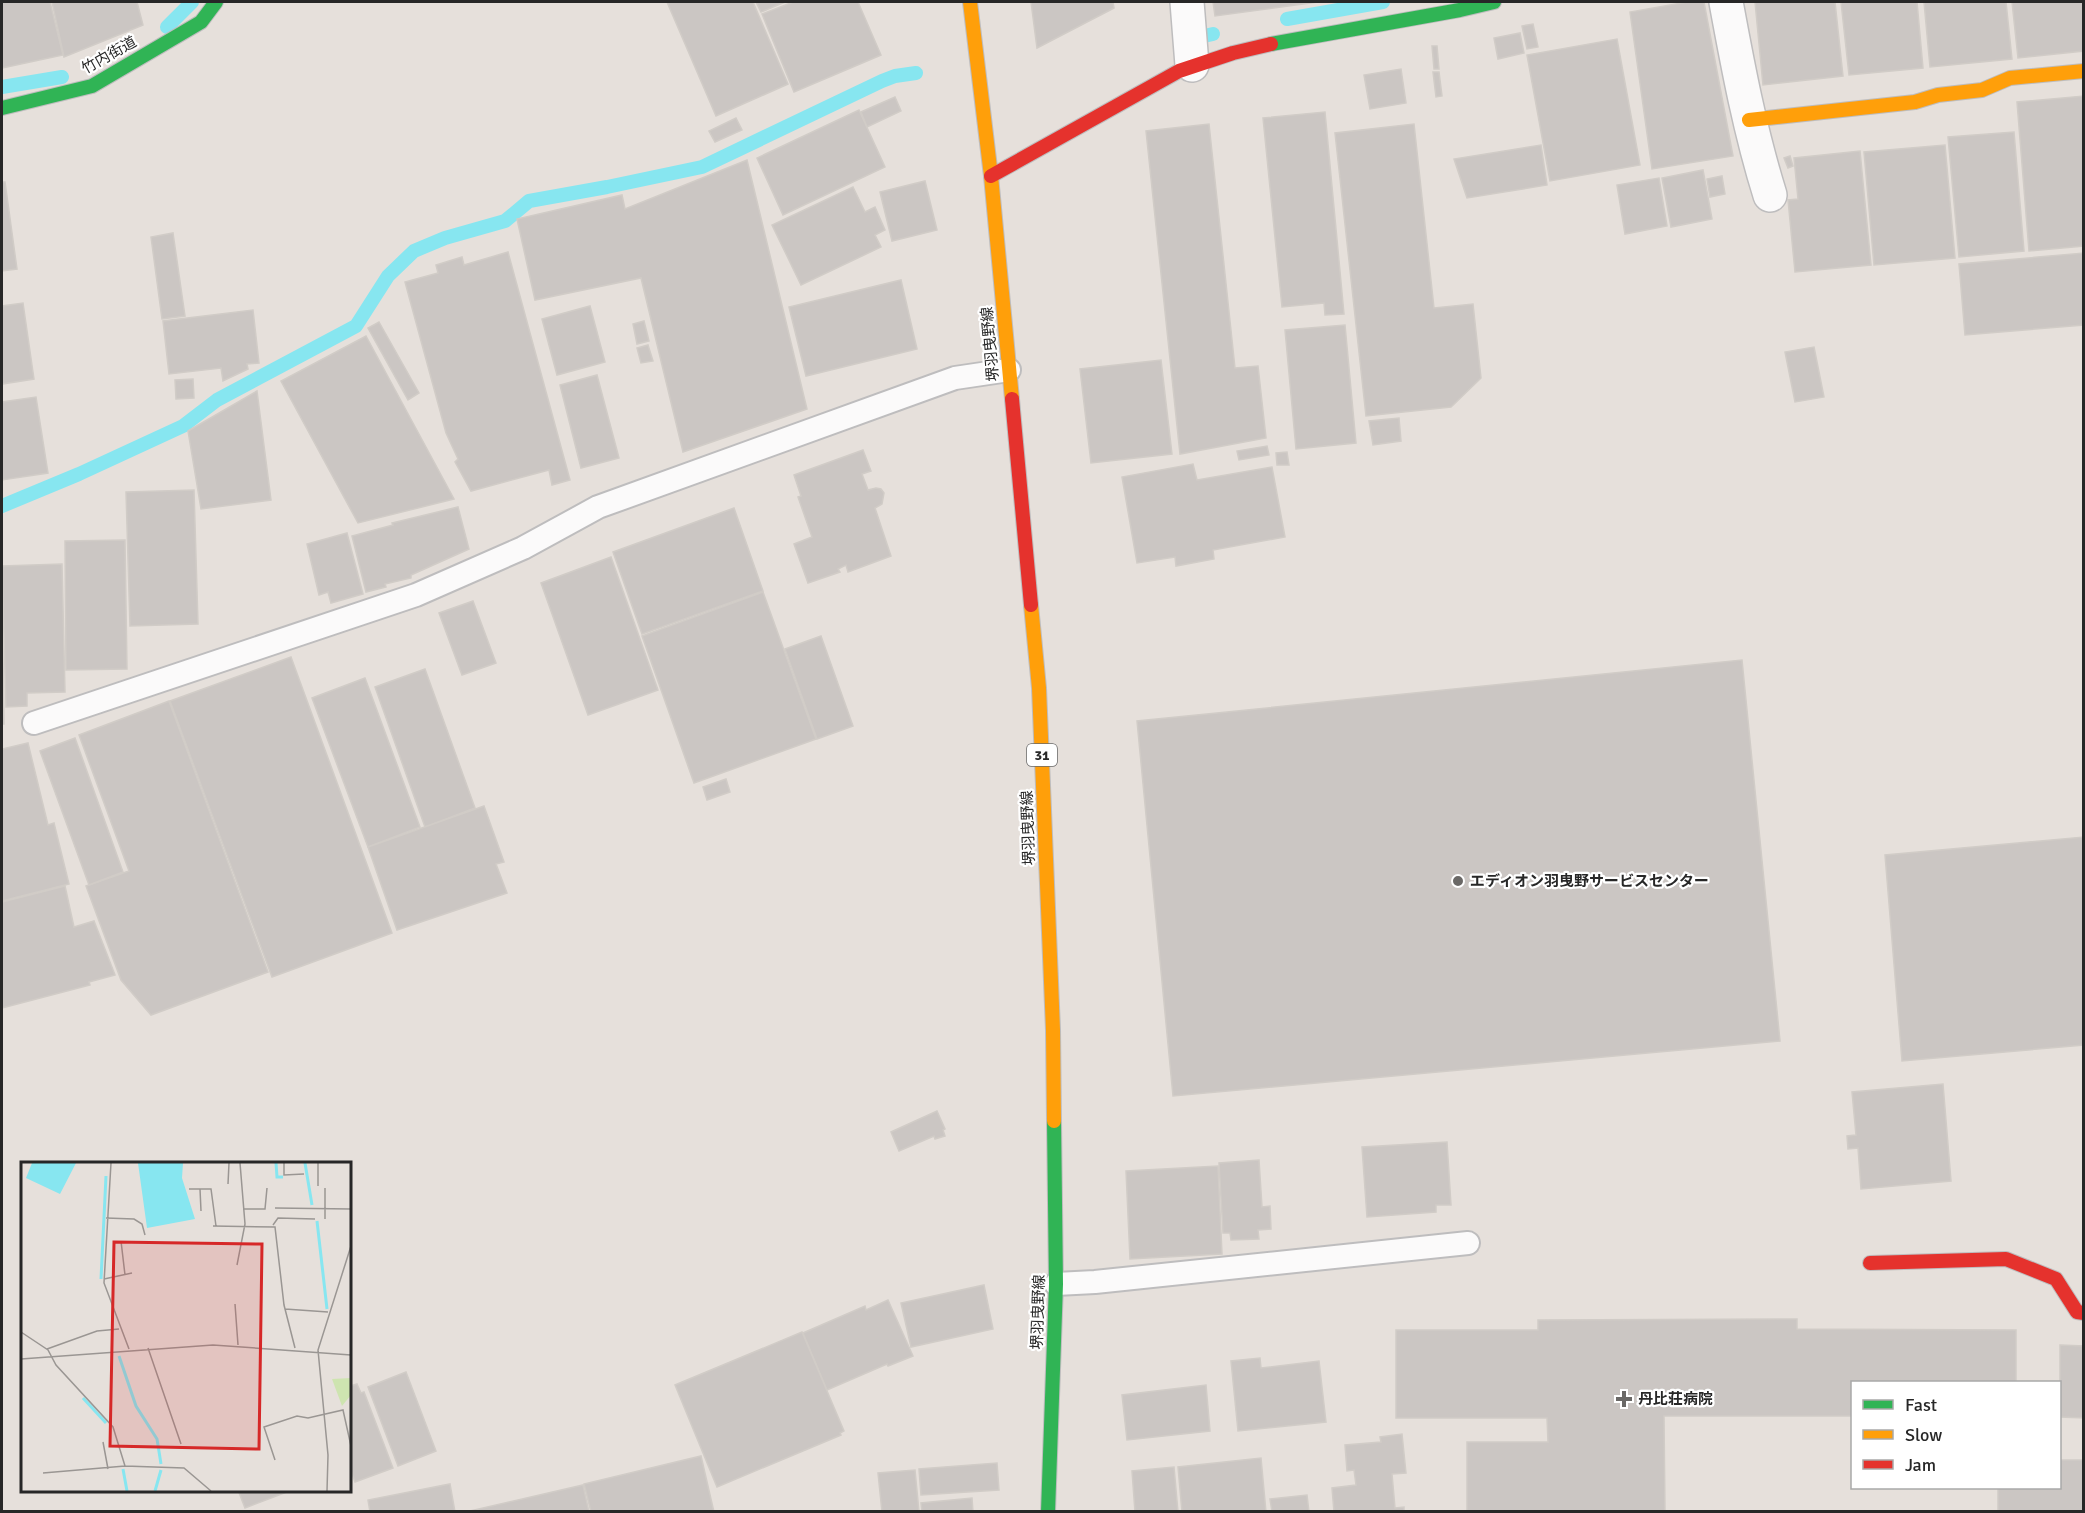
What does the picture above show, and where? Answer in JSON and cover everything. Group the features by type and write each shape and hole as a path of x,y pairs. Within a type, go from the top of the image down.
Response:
{"main road":[{"name":"竹内街道","path":"2,108 92,86 201,22 216,2"},
{"name":"堺羽曳野線","path":"970,2 990,176 1039,688 1053,1030 1056,1284 1048,1512"},
{"path":"990,176 1192,65 1271,44 1494,2"},
{"path":"1749,120 1915,102 1938,95 1982,90 2010,78 2084,71"},
{"path":"1870,1263 2006,1259 2056,1279 2077,1312 2084,1312"}],"street":[{"path":"1187,2 1192,65"},
{"path":"1726,2 1749,120 1770,195"}],"lane":[{"path":"33,723 416,595 523,548 609,503 955,378 1009,370"},
{"path":"1056,1284 1095,1282 1468,1243"}],"building":[{"path":"2,2 50,2 63,55 2,68"},
{"path":"52,2 137,2 143,25 64,57"},
{"path":"667,2 753,2 788,84 716,116"},
{"path":"756,2 785,2 761,12"},
{"path":"793,2 858,2 881,55 794,92 762,14"},
{"path":"1031,2 1113,2 1114,8 1037,48"},
{"path":"1213,2 1318,2 1215,16"},
{"path":"1687,2 1704,2 1733,156 1652,169 1630,12"},
{"path":"1755,2 1835,2 1843,76 1763,85"},
{"path":"1841,2 1917,2 1923,68 1849,75"},
{"path":"1924,2 2006,2 2012,59 1930,67"},
{"path":"2012,2 2084,2 2084,51 2018,58"},
{"path":"1533,24 1538,47 1527,49 1522,26"},
{"path":"1520,33 1524,53 1498,59 1494,38"},
{"path":"1617,39 1640,165 1550,181 1527,55"},
{"path":"1432,46 1437,46 1439,69 1434,69"},
{"path":"1401,69 1406,103 1370,109 1364,75"},
{"path":"1433,72 1439,72 1442,96 1436,97"},
{"path":"2084,96 2084,246 2029,251 2017,102"},
{"path":"895,97 901,111 867,127 861,112"},
{"path":"859,110 885,167 783,215 757,158"},
{"path":"1325,112 1344,314 1325,315 1324,303 1282,307 1263,118"},
{"path":"736,118 742,130 715,142 709,131"},
{"path":"1209,124 1235,368 1258,366 1266,438 1180,454 1146,131"},
{"path":"1414,124 1434,308 1473,304 1481,378 1451,407 1366,416 1335,133"},
{"path":"2014,132 2024,251 1959,257 1948,137"},
{"path":"1541,145 1547,185 1467,198 1454,159"},
{"path":"1945,145 1955,258 1874,265 1864,152"},
{"path":"1860,151 1871,265 1795,272 1788,200 1798,199 1794,158"},
{"path":"1790,156 1793,166 1788,168 1784,158"},
{"path":"747,160 807,409 683,452 641,278 535,300 517,219 622,195 625,209"},
{"path":"1703,170 1712,219 1671,227 1662,178"},
{"path":"1722,176 1725,194 1710,197 1707,179"},
{"path":"1659,178 1667,226 1625,234 1617,185"},
{"path":"925,181 937,230 892,241 880,192"},
{"path":"2,182 5,182 17,269 2,271"},
{"path":"853,187 865,212 875,207 885,230 875,235 881,247 801,285 772,225"},
{"path":"173,233 185,316 162,319 151,237"},
{"path":"508,252 570,480 552,485 549,470 471,491 455,462 458,459 446,433 405,282 438,273 436,265 462,257 464,265"},
{"path":"2084,253 2084,325 1965,335 1959,264"},
{"path":"901,280 917,349 806,376 789,307"},
{"path":"23,303 34,379 2,384 2,306"},
{"path":"590,306 605,362 557,375 542,319"},
{"path":"253,310 259,363 247,364 248,369 223,381 221,368 169,374 163,321"},
{"path":"644,321 649,341 637,344 633,324"},
{"path":"379,322 419,393 408,400 368,328"},
{"path":"1345,325 1356,443 1296,449 1285,330"},
{"path":"366,336 454,499 358,523 281,381"},
{"path":"648,345 653,361 641,363 637,348"},
{"path":"1814,347 1824,397 1795,402 1785,352"},
{"path":"1161,360 1172,454 1091,463 1080,369"},
{"path":"597,375 619,458 581,468 560,385"},
{"path":"193,379 194,398 176,399 175,380"},
{"path":"257,391 271,500 201,509 188,431"},
{"path":"36,397 48,473 2,480 2,402"},
{"path":"1399,418 1401,441 1373,445 1369,421"},
{"path":"1267,446 1269,455 1239,460 1237,451"},
{"path":"863,450 871,471 862,474 868,490 876,488 881,489 884,493 882,504 875,508 891,556 848,572 846,565 838,569 840,572 808,583 794,544 812,537 798,497 801,496 794,475"},
{"path":"1287,452 1289,465 1277,465 1276,453"},
{"path":"1193,464 1197,480 1272,467 1285,537 1213,550 1214,559 1176,566 1175,557 1137,563 1122,477"},
{"path":"194,490 198,624 130,626 126,492"},
{"path":"458,507 469,549 411,575 411,578 385,584 386,587 366,592 352,536 393,525 392,523"},
{"path":"734,508 763,591 642,634 613,552"},
{"path":"347,533 363,594 331,603 328,592 319,595 307,544"},
{"path":"125,540 127,669 66,670 65,541"},
{"path":"611,557 658,690 588,715 541,583"},
{"path":"62,564 65,692 27,693 27,706 6,707 2,566"},
{"path":"763,592 816,739 694,783 642,636"},
{"path":"2,597 4,724 2,724"},
{"path":"473,601 496,663 462,675 439,613"},
{"path":"821,636 853,726 817,739 785,649"},
{"path":"291,657 392,933 272,977 170,701"},
{"name":"エディオン羽曳野サービスセンター","path":"1742,660 1780,1041 1173,1096 1137,721"},
{"path":"425,669 475,808 425,827 375,687"},
{"path":"365,678 420,827 368,847 312,698"},
{"path":"169,701 268,972 151,1015 121,980 86,886 129,871 79,735"},
{"path":"75,738 123,872 89,885 40,751"},
{"path":"28,743 48,825 54,823 69,884 2,901 2,749"},
{"path":"726,779 730,792 707,800 703,787"},
{"path":"484,806 504,862 496,864 507,893 397,930 368,847"},
{"path":"2084,837 2084,1045 1902,1061 1885,855"},
{"path":"65,886 74,927 94,921 115,975 89,982 90,985 2,1008 2,902"},
{"path":"1943,1084 1951,1181 1861,1189 1858,1148 1848,1149 1847,1136 1856,1135 1852,1092"},
{"path":"937,1111 945,1129 943,1130 945,1136 935,1139 934,1136 899,1151 891,1132"},
{"path":"1447,1142 1451,1205 1436,1205 1436,1212 1367,1217 1362,1147"},
{"path":"1259,1160 1262,1207 1270,1206 1271,1229 1258,1230 1259,1239 1231,1240 1230,1233 1223,1233 1219,1163"},
{"path":"1218,1166 1222,1254 1130,1259 1126,1171"},
{"path":"984,1285 993,1329 911,1347 901,1303"},
{"path":"888,1300 913,1356 888,1366 887,1364 827,1390 803,1333 865,1306 866,1310"},
{"name":"丹比荘病院","path":"1797,1319 1797,1329 2016,1330 2016,1381 1851,1381 1851,1416 1664,1416 1665,1512 1467,1512 1467,1442 1548,1442 1547,1418 1396,1418 1396,1330 1538,1330 1538,1320"},
{"path":"802,1332 844,1431 840,1433 841,1435 717,1487 675,1385"},
{"path":"2060,1345 2084,1346 2084,1418 2061,1417"},
{"path":"1260,1358 1261,1368 1319,1361 1326,1422 1238,1431 1231,1361"},
{"path":"406,1372 436,1451 398,1466 368,1387"},
{"path":"357,1384 361,1393 364,1392 393,1468 355,1482 351,1471 351,1386"},
{"path":"1206,1385 1210,1431 1127,1440 1122,1395"},
{"path":"1402,1434 1406,1473 1392,1474 1395,1508 1404,1507 1404,1512 1334,1512 1332,1488 1356,1485 1354,1470 1347,1471 1345,1445 1381,1442 1380,1437"},
{"path":"701,1456 714,1512 591,1512 584,1484"},
{"path":"1261,1458 1266,1512 1182,1512 1178,1467"},
{"path":"2061,1460 2084,1460 2084,1512 1998,1512 1998,1489 2061,1489"},
{"path":"997,1463 999,1490 921,1495 919,1469"},
{"path":"1174,1467 1178,1512 1135,1512 1132,1471"},
{"path":"915,1470 919,1512 882,1512 878,1473"},
{"path":"450,1484 455,1512 370,1512 368,1500"},
{"path":"583,1485 589,1512 470,1511"},
{"path":"239,1492 287,1492 245,1508"},
{"path":"1307,1495 1309,1512 1272,1512 1270,1499"},
{"path":"972,1498 973,1512 922,1512 921,1503"}],"waterway":[{"path":"167,27 192,2"},
{"path":"1287,19 1383,2"},
{"path":"1204,36 1213,34"},
{"path":"2,506 79,474 183,426 217,400 356,326 388,276 414,251 445,238 505,221 529,201 702,167 882,81 895,76 916,73"},
{"path":"2,87 62,77"}],"traffic: fast":[{"path":"2,108 92,86 201,22 216,2"},
{"path":"1271,44 1494,2"},
{"path":"1048,1512 1056,1284 1054,1121"}],"traffic: slow":[{"path":"970,2 991,176 1012,399"},
{"path":"1749,120 1915,102 1938,95 1982,90 2010,78 2084,71"},
{"path":"1031,605 1039,688 1053,1030 1054,1121"}],"traffic: jam":[{"path":"991,176 1179,71 1233,53 1271,44"},
{"path":"1012,399 1031,605"},
{"path":"1870,1263 2006,1259 2056,1279 2077,1312 2084,1313"}],"place":[{"name":"エディオン羽曳野サービスセンター","path":"1458,881"},
{"name":"丹比荘病院","path":"1624,1399"}]}
